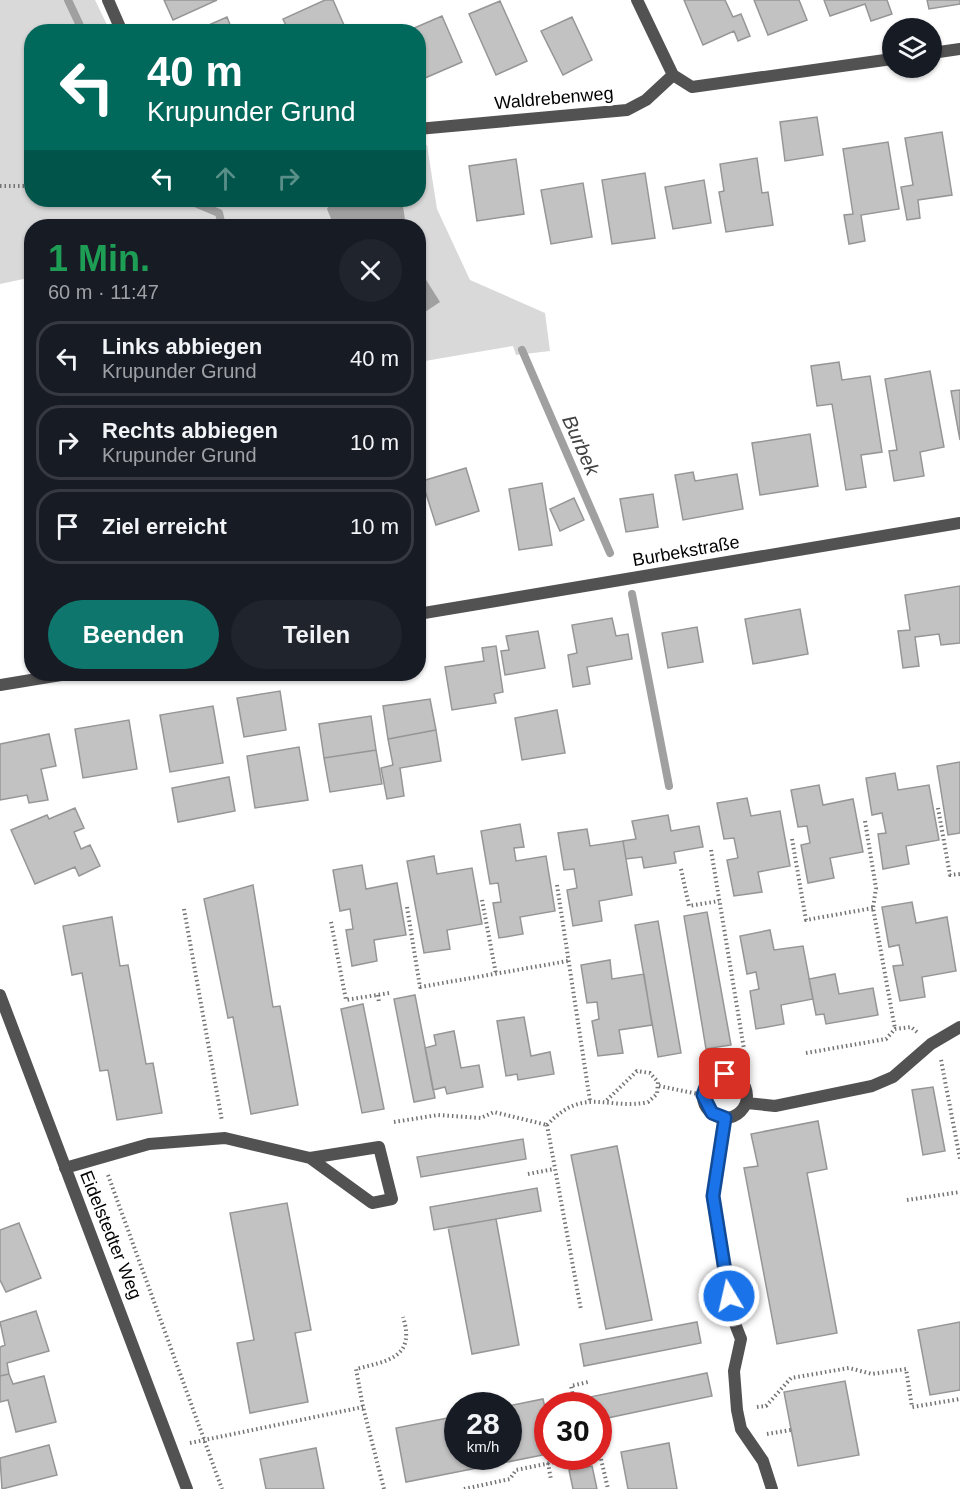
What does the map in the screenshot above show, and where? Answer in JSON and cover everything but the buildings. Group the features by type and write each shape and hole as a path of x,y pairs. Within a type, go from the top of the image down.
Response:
{"street":[{"path":"108,0 118,24"},
{"path":"638,0 673,75 692,87 882,60"},
{"path":"942,52 960,49"},
{"name":"Waldrebenweg","path":"426,128 627,110 646,100 673,75"},
{"name":"Burbekstraße","path":"426,613 960,523"},
{"path":"0,685 24,681"},
{"name":"Eidelstedter Weg","path":"0,995 64,1168 173,1446 187,1489"},
{"path":"747,1103 775,1106 872,1086 893,1077 931,1044 960,1027"},
{"path":"725,1074 736,1076 746,1088 747,1103 738,1114 725,1118 712,1113 703,1095 704,1088 713,1077 725,1074"},
{"path":"725,1118 713,1196 732,1316 741,1339 734,1371 737,1410 741,1429 763,1461 772,1489"},
{"path":"64,1168 149,1144 225,1138 310,1158 379,1147 392,1199 372,1203 310,1158"}],"path":[{"path":"0,186 24,186"},
{"path":"938,808 950,875 960,874"},
{"path":"864,821 876,888 873,908 895,1029"},
{"path":"792,839 806,920 873,908"},
{"path":"711,850 744,1049 736,1076"},
{"path":"681,869 690,906 719,901"},
{"path":"557,885 590,1101"},
{"path":"482,900 496,974"},
{"path":"406,907 420,987 568,961"},
{"path":"184,909 225,1138"},
{"path":"332,922 346,1000 389,993"},
{"path":"378,995 379,1003"},
{"path":"806,1053 886,1039 895,1029 911,1027 931,1044 943,1063 960,1159"},
{"path":"606,1101 637,1071 650,1072 659,1086 703,1095"},
{"path":"547,1125 571,1107 590,1101 645,1103 655,1098 659,1086"},
{"path":"394,1122 438,1115 481,1118 494,1112 547,1125"},
{"path":"547,1125 581,1310"},
{"path":"101,1158 222,1489"},
{"path":"528,1174 554,1169"},
{"path":"907,1200 960,1192"},
{"path":"384,1489 363,1407 356,1369 395,1359 404,1346 408,1332 403,1317"},
{"path":"737,1410 766,1406 790,1378 849,1368 872,1374 906,1369 912,1407 960,1399"},
{"path":"572,1392 571,1386 588,1382"},
{"path":"173,1446 363,1407"},
{"path":"464,1489 510,1479 516,1470 534,1466"},
{"path":"549,1470 551,1480"},
{"path":"604,1470 608,1489"}],"shaded area":[{"path":"0,0 95,0 107,24 24,24 24,207 426,207 427,145 437,209 470,280 545,313 550,351 516,355 513,346 426,361 426,219 24,219 24,279 0,284"},
{"path":"328,207 403,207 405,219 331,219"},
{"path":"426,280 440,302 426,311"}],"waterway":[{"path":"68,0 79,24"},
{"path":"205,207 219,213 220,219"},
{"name":"Burbek","path":"522,350 610,553"},
{"name":"Burbek","path":"632,594 669,786"}],"route":[{"path":"725,1074 713,1077 704,1088 703,1095 707,1108 718,1117 725,1118 713,1196 729,1296"}]}
